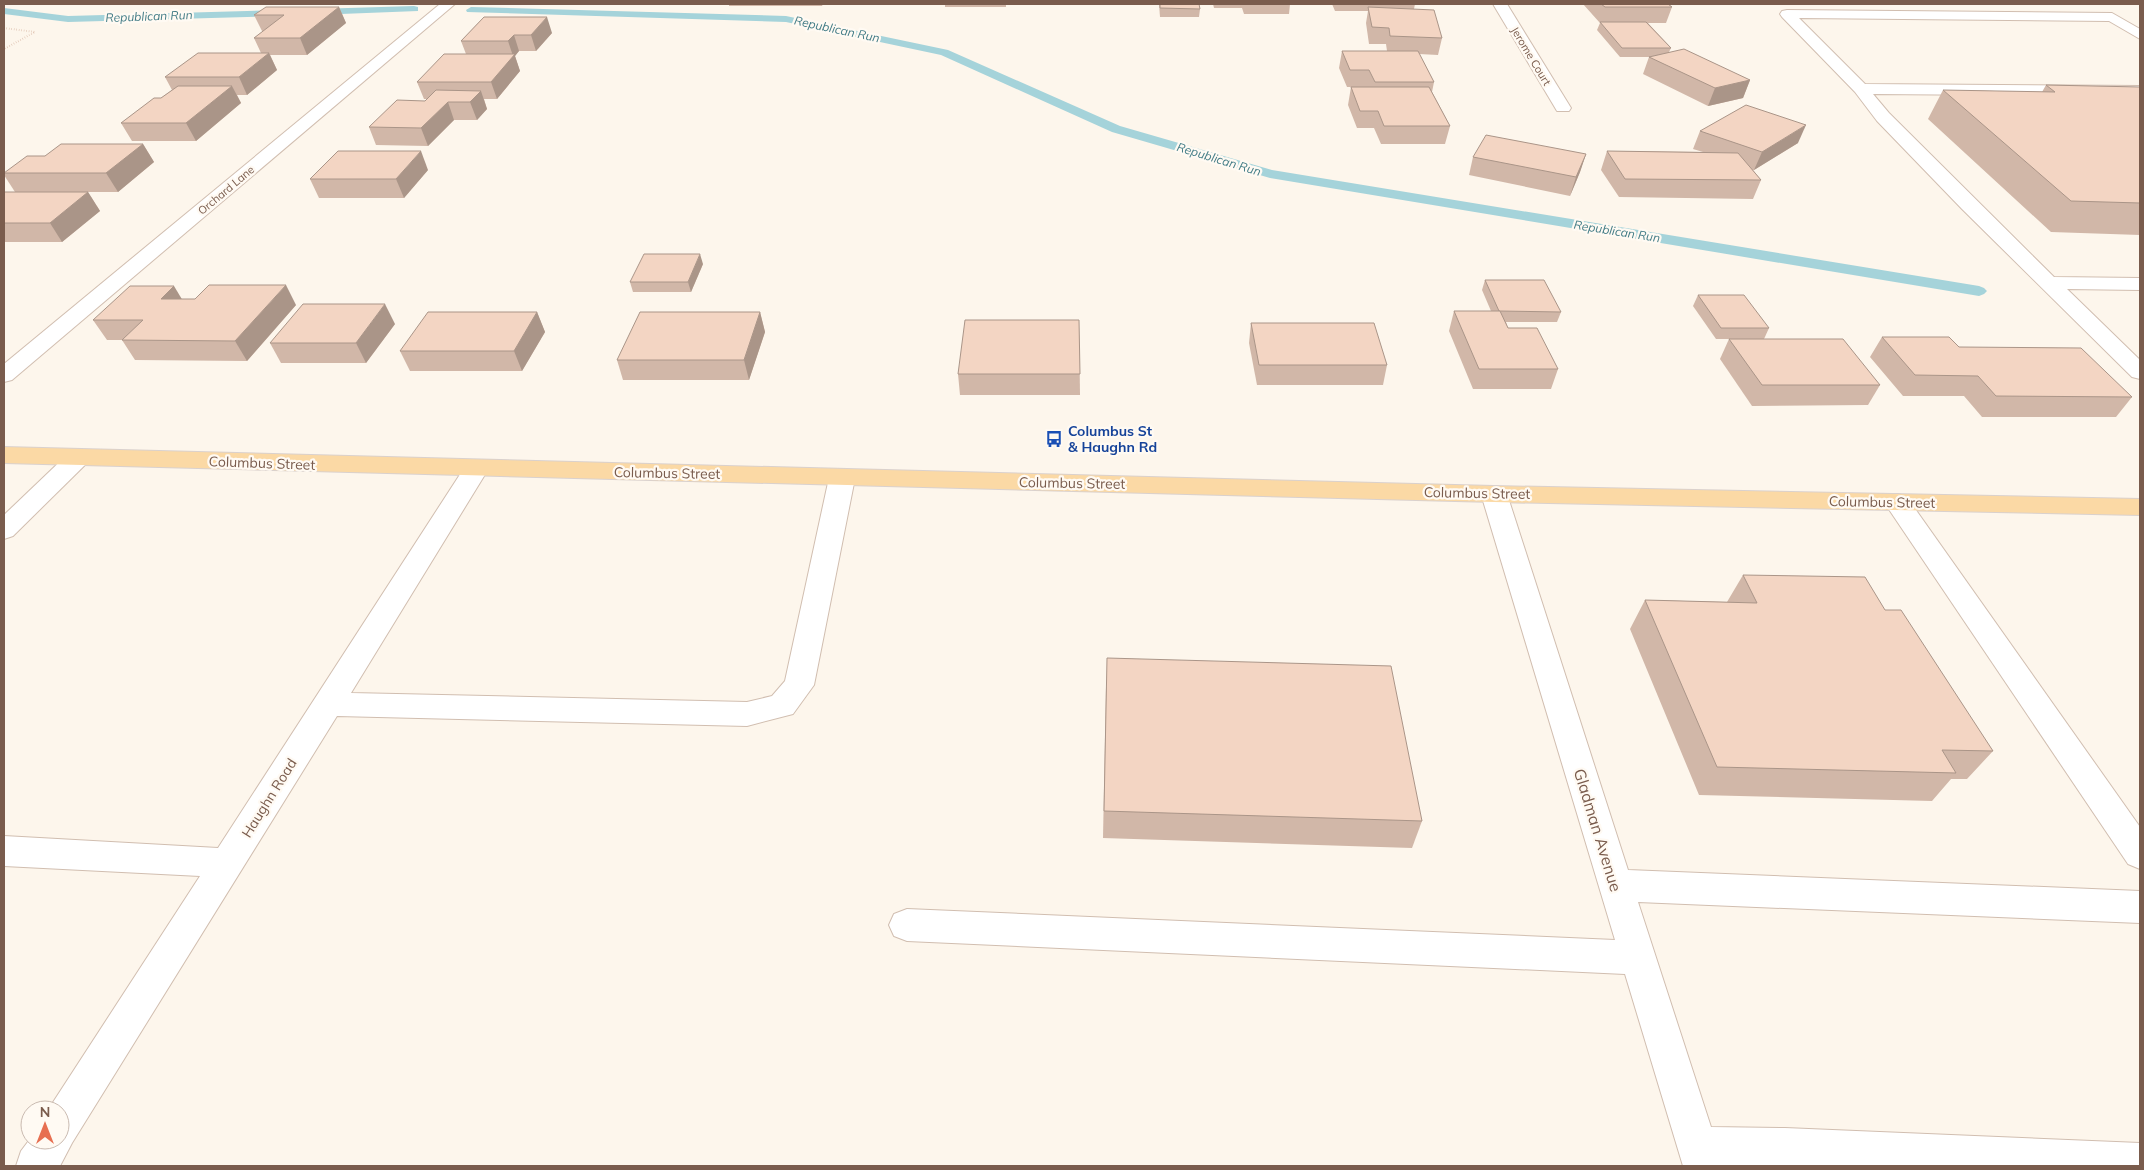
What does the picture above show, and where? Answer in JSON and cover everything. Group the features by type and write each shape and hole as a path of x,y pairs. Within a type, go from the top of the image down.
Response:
{"main road":[{"name":"Columbus Street","path":"4,455 1494,494 2140,507"}],"street":[{"name":"Orchard Lane","path":"4,375 448,4"},
{"name":"Jerome Court","path":"1500,4 1563,108"},
{"path":"2140,35 2112,17 1787,14 1861,89 1883,117 1949,185 2140,372"},
{"path":"1861,89 2140,92"},
{"path":"2049,283 2140,284"},
{"path":"4,530 79,457"},
{"name":"Haughn Road","path":"70,1112 477,468"},
{"path":"328,704 746,714 782,706 799,685 842,478"},
{"name":"Gladman Avenue","path":"1494,494 1700,1156"},
{"path":"1897,502 2140,854"},
{"path":"4,851 228,864"},
{"path":"1615,885 1691,890 2140,908"},
{"path":"907,925 1637,958"},
{"path":"1700,1156 1785,1148 2140,1164"},
{"path":"36,1166 46,1150"}],"path":[{"path":"4,28 35,32 4,49"}],"building":[{"path":"1160,4 1199,4 1200,9 1160,8"},
{"path":"1601,4 1668,4 1672,7 1605,7"},
{"path":"266,7 339,7 300,38 254,38 284,15 254,15"},
{"path":"1368,7 1434,10 1442,38 1390,36 1389,28 1372,27"},
{"path":"484,17 547,17 531,35 514,35 508,41 461,41"},
{"path":"1600,22 1646,22 1671,48 1622,48"},
{"path":"1684,49 1750,80 1715,88 1649,57"},
{"path":"1342,51 1418,51 1434,82 1375,82 1369,70 1350,70"},
{"path":"198,53 269,53 239,77 165,77"},
{"path":"444,54 515,54 491,82 417,82"},
{"path":"2046,85 2140,87 2140,203 2071,201 1943,90 2055,92"},
{"path":"178,86 232,86 186,123 121,123 154,98 161,98"},
{"path":"1351,87 1429,87 1450,126 1384,126 1378,111 1360,111"},
{"path":"436,90 481,91 470,102 448,102 421,128 369,127 397,100 425,101"},
{"path":"1746,105 1806,125 1762,152 1700,131"},
{"path":"1486,135 1586,154 1576,177 1473,157"},
{"path":"61,144 143,144 106,173 4,173 27,156 45,156"},
{"path":"338,151 421,151 396,179 310,179"},
{"path":"1607,151 1738,153 1761,180 1625,179"},
{"path":"4,192 88,192 50,223 4,223"},
{"path":"644,254 700,254 688,282 630,282"},
{"path":"1485,280 1544,280 1561,312 1499,311"},
{"path":"209,285 286,285 235,341 122,340 143,320 93,320 130,286 174,286 161,299 195,299"},
{"path":"1698,295 1744,295 1769,328 1721,328"},
{"path":"303,304 385,304 356,343 270,343"},
{"path":"1454,311 1500,311 1508,328 1537,328 1558,369 1479,369"},
{"path":"428,312 537,312 514,351 400,351"},
{"path":"640,312 760,312 744,360 617,360"},
{"path":"965,320 1079,320 1080,374 958,374"},
{"path":"1251,323 1374,323 1387,365 1259,365"},
{"path":"1882,337 1949,337 1959,347 2081,348 2132,397 1996,396 1978,376 1915,375"},
{"path":"1729,339 1843,339 1880,385 1762,385"},
{"path":"1743,575 1865,577 1885,610 1901,610 1993,751 1942,750 1956,773 1717,767 1645,600 1757,603"},
{"path":"1107,658 1391,666 1422,821 1104,811"}],"waterway":[{"name":"Republican Run","path":"315,12 414,9"},
{"name":"Republican Run","path":"471,10 786,19 944,52 1116,129 1270,174 1979,291"},
{"name":"Republican Run","path":"4,11 68,19 284,13"}],"place":[{"name":"Columbus St & Haughn Rd","path":"1054,439"}]}
